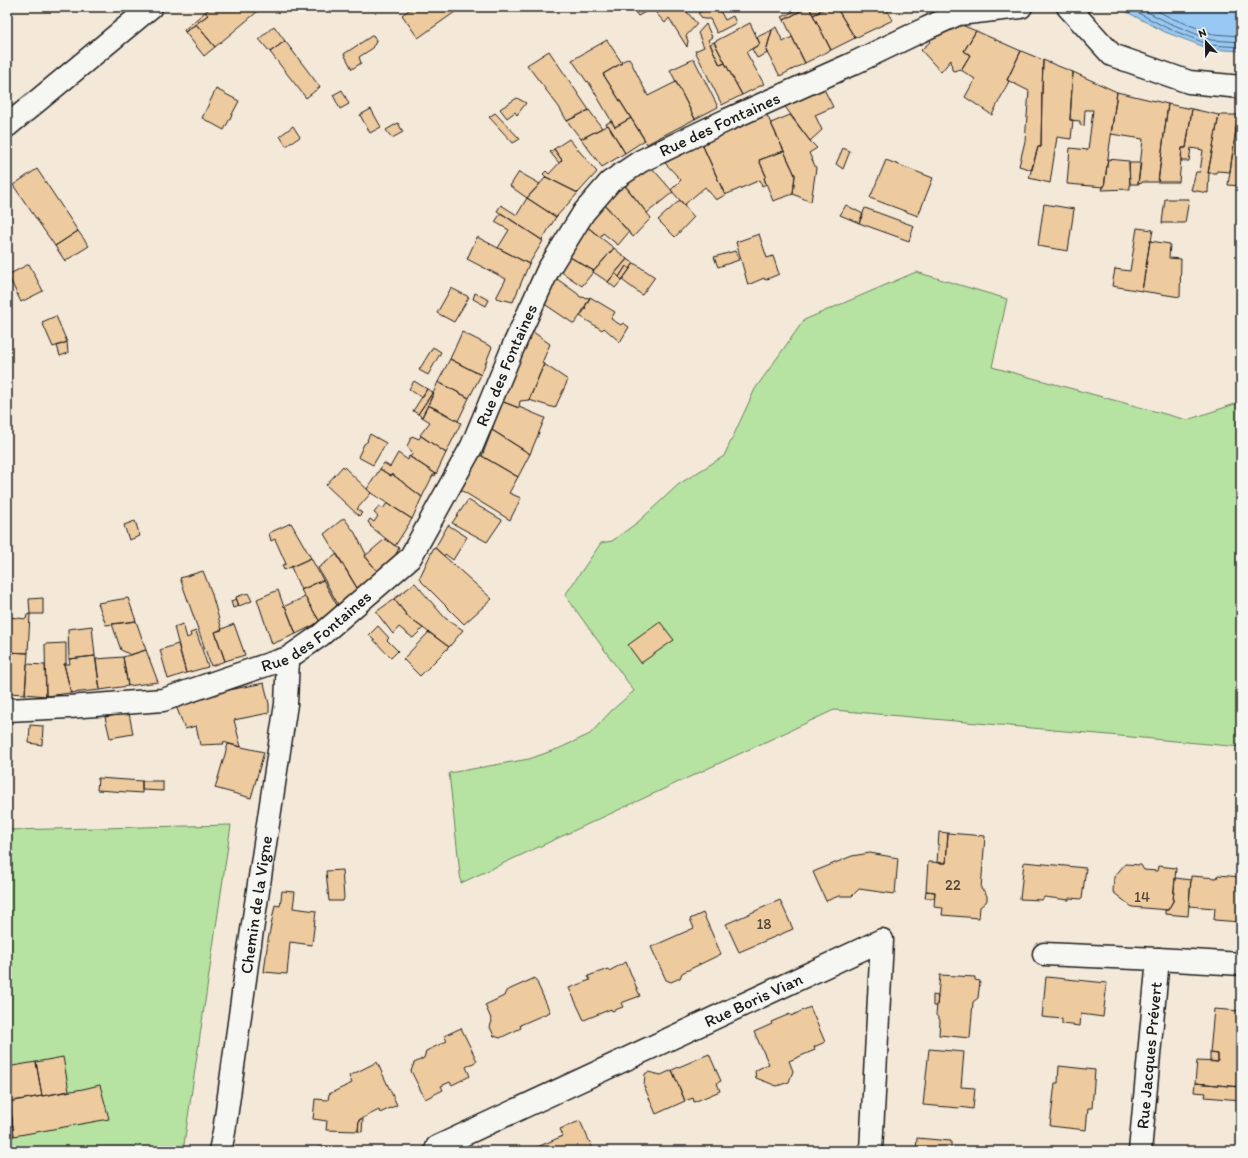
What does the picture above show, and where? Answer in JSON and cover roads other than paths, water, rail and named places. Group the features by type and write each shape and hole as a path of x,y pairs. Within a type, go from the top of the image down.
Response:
{"street":[{"path":"7,126 150,7"},
{"name":"Rue des Fontaines","path":"7,710 69,708 163,700 266,664 288,658 321,635 410,558 472,446 514,345 548,270 584,212 610,182 641,161 958,14 1021,7"},
{"path":"1068,7 1112,55 1189,82 1241,87"},
{"name":"Chemin de la Vigne","path":"220,1151 286,704 288,658"},
{"name":"Rue Boris Vian","path":"436,1151 437,1147 882,940 870,1151"},
{"name":"Rue Jacques Prévert","path":"1044,954 1241,964"},
{"name":"Rue Jacques Prévert","path":"1140,1151 1158,959"}],"water":[{"path":"1121,7 1241,7 1241,51 1210,49 1165,32 1123,10"}]}
